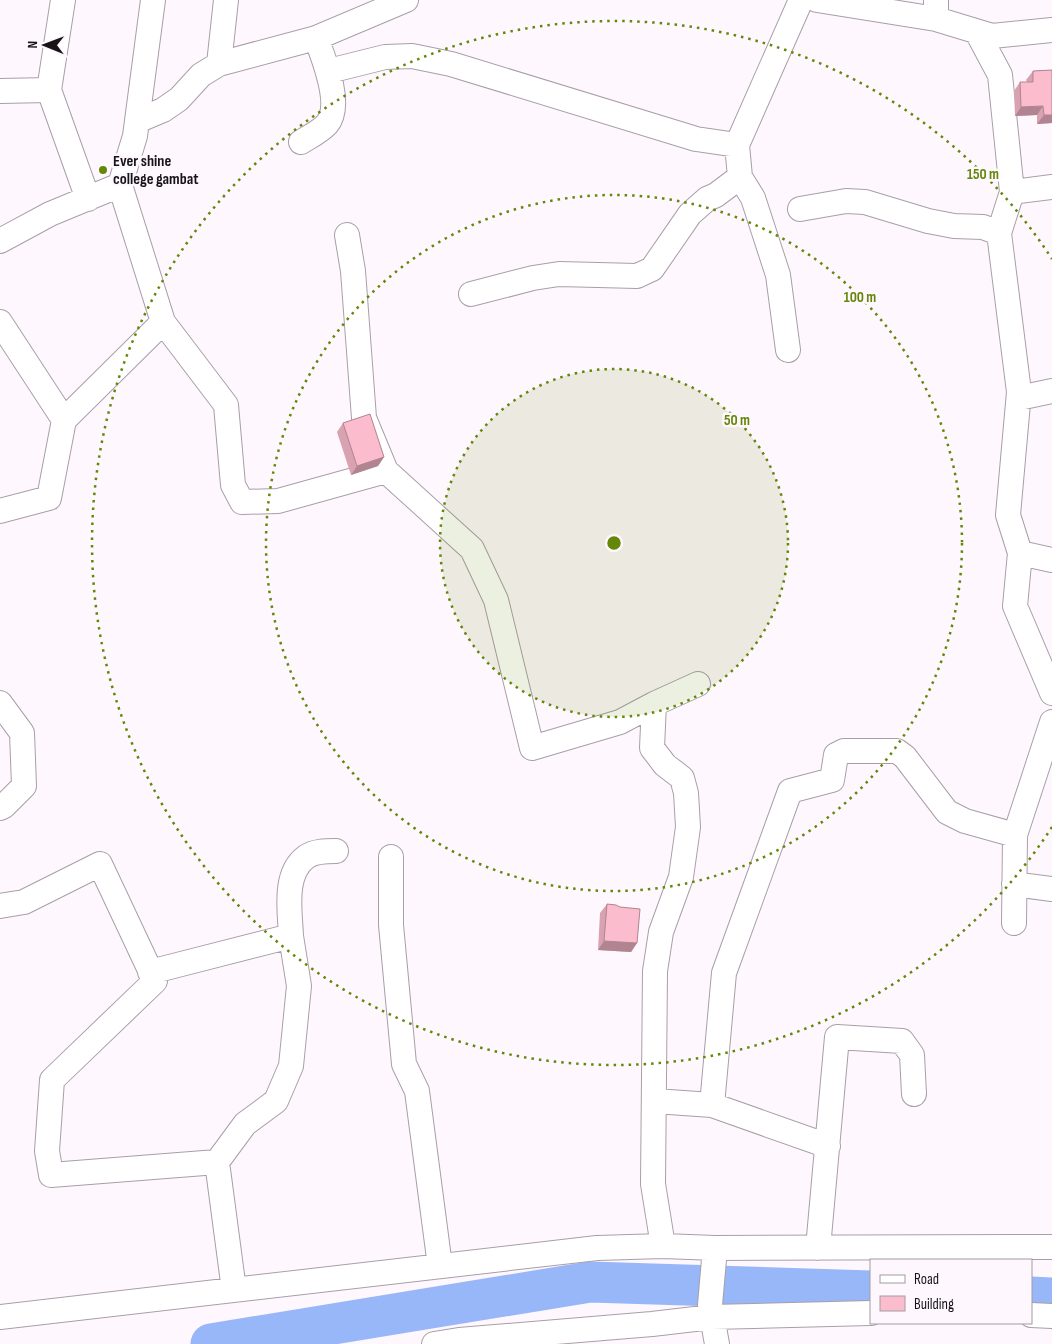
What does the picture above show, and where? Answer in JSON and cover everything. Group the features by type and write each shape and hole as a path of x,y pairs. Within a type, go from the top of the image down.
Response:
{"street":[{"path":"63,0 49,90 88,199"},
{"path":"153,0 135,136 120,185 163,322 226,405 233,485 242,502 278,501 386,471"},
{"path":"220,64 226,0"},
{"path":"137,121 163,110 179,99 201,75 220,64 316,38 406,0"},
{"path":"788,350 778,275 753,198 740,177 736,145 800,0"},
{"path":"817,0 936,9 977,32 992,36 1052,30"},
{"path":"977,32 1000,75 1012,192 999,233 1019,392 1008,515 1020,553 1015,606 1052,693"},
{"path":"301,142 326,124 334,111 329,71 316,38"},
{"path":"329,71 385,57 412,56 451,64 696,139 736,145"},
{"path":"0,91 49,90"},
{"path":"471,294 533,278 559,274 636,276 652,269 690,214 707,199 716,195 740,177"},
{"path":"0,241 50,214 120,185"},
{"path":"1012,192 1052,186"},
{"path":"800,209 846,201 865,202 928,221 954,226 983,228 999,233"},
{"path":"347,235 353,271 364,418 386,471 472,549 496,600 532,748 620,722 698,684"},
{"path":"0,322 64,420"},
{"path":"0,511 49,498 64,420 163,322"},
{"path":"1018,398 1052,391"},
{"path":"1020,553 1052,560"},
{"path":"0,703 22,733 24,786 0,808"},
{"path":"654,704 652,748 665,765 682,778 686,794 688,827 680,877 661,932 655,972 653,1184 663,1246"},
{"path":"1014,923 1015,835 1052,722"},
{"path":"712,1105 724,973 790,791 832,780 836,755 844,751 896,751 904,757 947,812 965,821 1015,835"},
{"path":"234,1290 217,1162 245,1124 276,1101 291,1066 299,986 291,936 290,891 292,877 306,856 319,852 336,852"},
{"path":"391,856 391,926 404,1064 417,1091 440,1266"},
{"path":"0,906 24,902 100,864 155,981 52,1080 47,1152 52,1175 217,1162"},
{"path":"1014,884 1052,889"},
{"path":"150,972 291,936"},
{"path":"818,1248 837,1037 902,1041 912,1055 914,1094"},
{"path":"655,1101 712,1105 828,1146"},
{"path":"0,1317 597,1248 663,1246 715,1249 1052,1247"},
{"path":"715,1249 711,1311 717,1344"},
{"path":"434,1344 458,1340 652,1324 711,1311 870,1313"},
{"path":"1032,1315 1052,1316"}],"building":[{"path":"1052,70 1052,115 1044,115 1043,106 1021,107 1020,82 1033,82 1033,71"},
{"path":"370,414 384,457 357,466 343,423"},
{"path":"607,904 640,909 637,943 604,941"}],"waterway":[{"path":"211,1344 590,1282 870,1291"},
{"path":"1032,1297 1052,1298"}],"place":[{"name":"Ever shine college gambat","path":"103,170"}]}
